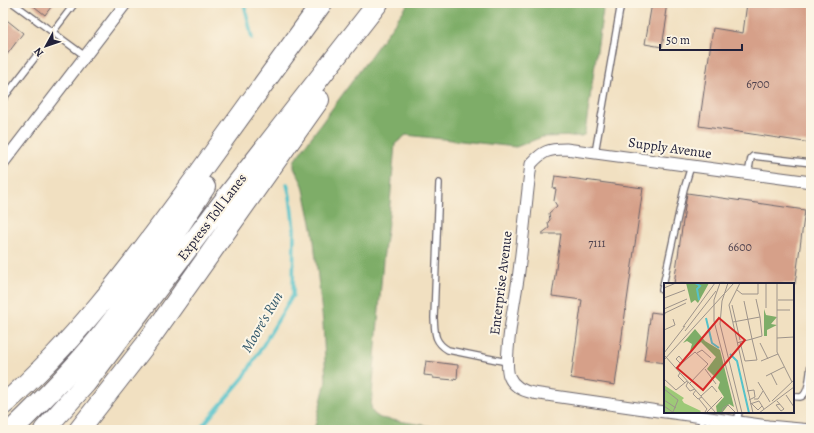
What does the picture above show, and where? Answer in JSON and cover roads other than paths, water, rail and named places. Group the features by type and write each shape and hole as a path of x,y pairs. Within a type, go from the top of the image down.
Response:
{"highway":[{"path":"3,405 56,354 121,278 165,220 322,3"},
{"name":"Express Toll Lanes","path":"44,430 86,383 229,194 378,3"},
{"path":"79,430 146,344 387,3"},
{"name":"Express Toll Lanes","path":"12,430 73,369 131,296 207,185 250,103"}],"street":[{"path":"3,163 126,3"},
{"name":"Supply Avenue","path":"531,164 541,153 553,149 595,153 811,182"},
{"name":"Enterprise Avenue","path":"531,164 507,362 509,375 513,382 521,389 533,393 664,412"},
{"name":"Enterprise Avenue","path":"673,413 811,430"}],"lane":[{"path":"12,3 85,56"},
{"path":"52,33 75,3"},
{"path":"595,153 621,3"},
{"path":"3,99 37,55"},
{"path":"748,174 751,158 753,156 811,163"},
{"path":"662,290 684,188 691,166"},
{"path":"439,183 434,318 437,339 440,345 448,350 507,362"},
{"path":"794,396 800,397 804,395 807,390 811,364"},
{"path":"701,430 702,417"}],"waterway":[{"name":"Moore's Run","path":"244,3 252,38"},
{"name":"Moore's Run","path":"199,430 244,377 293,295 294,230 287,184"}]}
